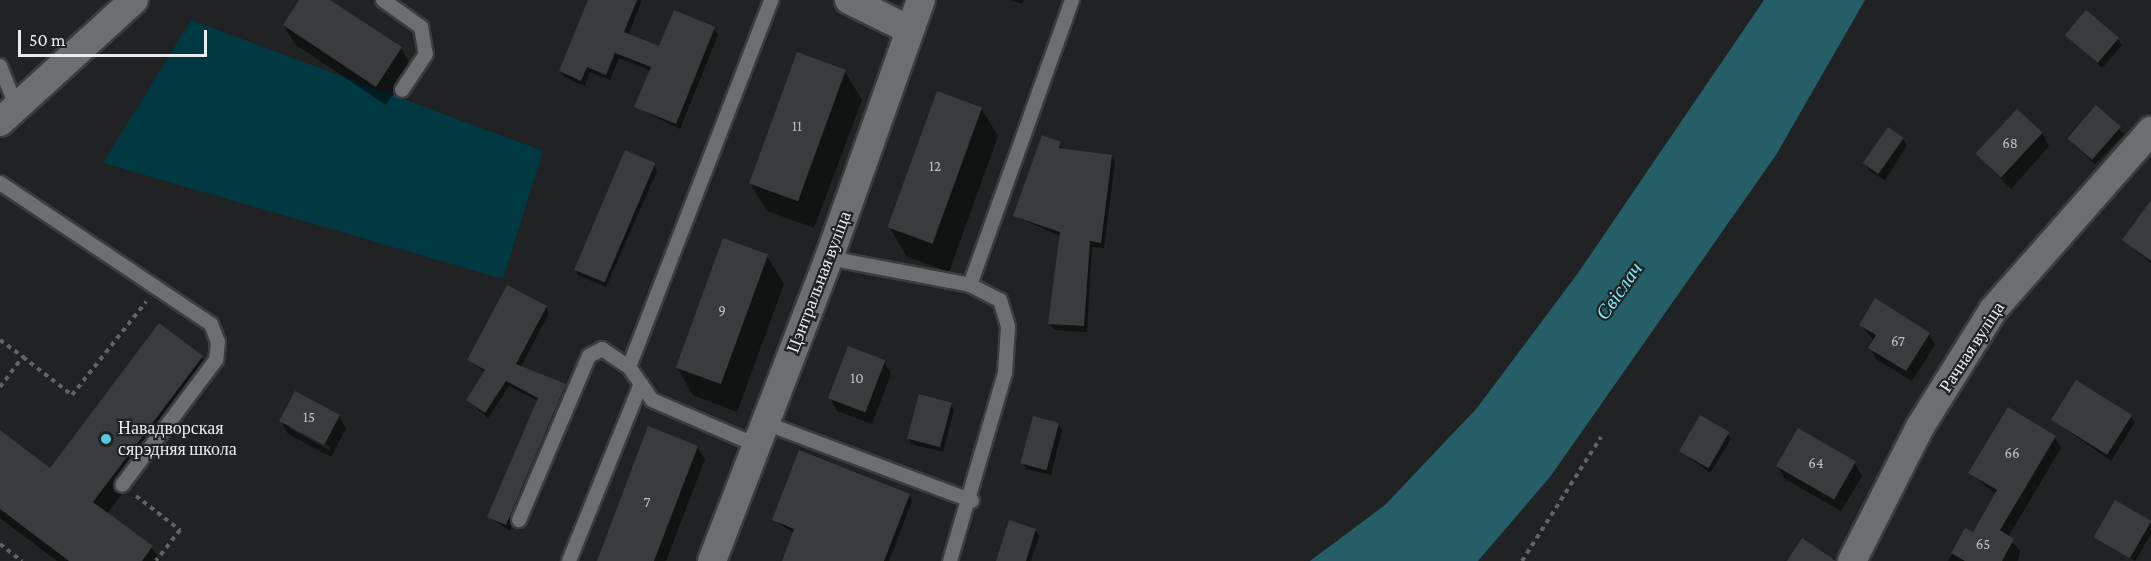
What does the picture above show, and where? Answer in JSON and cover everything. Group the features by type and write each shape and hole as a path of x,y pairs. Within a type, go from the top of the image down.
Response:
{"street":[{"path":"8,115 134,0"},
{"path":"849,0 910,30"},
{"name":"Цэнтральная вуліца","path":"711,561 829,258 921,0"},
{"name":"Рачная вуліца","path":"1852,561 1920,427 1993,310 2151,131"}],"lane":[{"path":"383,0 421,27 426,54 402,90"},
{"path":"629,367 771,0"},
{"path":"970,285 1072,0"},
{"path":"0,66 8,115"},
{"path":"0,183 211,324 218,342 216,360 122,485"},
{"path":"829,258 970,285 1000,300 1008,327 1005,373 972,501 950,561"},
{"path":"519,520 589,356 602,349 629,367 652,400 675,414 760,434 972,501"},
{"path":"569,561 641,384"}],"path":[{"path":"0,340 72,395 157,288"},
{"path":"0,387 23,357"},
{"path":"1522,561 1601,437"},
{"path":"122,485 180,530 156,561"},
{"path":"0,544 22,561"}],"shaded area":[{"path":"191,20 543,151 503,279 103,163"}],"water":[{"name":"Свіслач","path":"1764,0 1865,0 1776,155 1550,477 1478,561 1310,561 1385,505 1477,408 1578,273"}],"building":[{"path":"299,0 330,0 402,47 376,87 283,25"},
{"path":"588,0 637,0 624,32 659,46 674,10 715,27 676,124 634,107 651,67 615,53 606,75 587,67 581,81 559,71"},
{"path":"2086,10 2119,38 2098,63 2065,35"},
{"path":"797,52 846,70 798,201 749,184"},
{"path":"937,91 982,107 933,244 887,227"},
{"path":"2096,105 2121,127 2092,160 2067,138"},
{"path":"2017,109 2043,133 2001,177 1975,154"},
{"path":"1888,127 1904,138 1878,174 1863,163"},
{"path":"1042,135 1061,142 1059,148 1112,155 1101,243 1090,241 1084,326 1048,324 1060,232 1013,216"},
{"path":"625,150 655,163 605,283 574,270"},
{"path":"2151,200 2151,261 2122,240"},
{"path":"723,238 768,254 721,384 676,368"},
{"path":"507,285 547,306 516,364 566,384 506,525 487,517 538,398 506,381 485,413 466,400 485,370 467,360"},
{"path":"1875,298 1930,333 1906,371 1868,348 1876,335 1859,325"},
{"name":"Навадворская сярэдняя школа","path":"159,323 203,356 93,502 153,546 142,561 69,561 0,509 0,430 50,468"},
{"path":"848,346 885,360 865,413 828,398"},
{"path":"2076,380 2132,415 2107,455 2051,420"},
{"path":"295,391 340,415 324,445 279,421"},
{"path":"919,394 952,403 940,447 907,438"},
{"path":"2008,407 2056,436 2000,530 2014,539 2002,561 1965,561 1951,553 1965,528 1973,532 1997,490 1968,473"},
{"path":"1700,415 1729,432 1708,468 1679,451"},
{"path":"1033,416 1059,423 1046,470 1020,463"},
{"path":"648,426 698,446 654,561 597,561"},
{"path":"1798,428 1856,462 1834,500 1776,466"},
{"path":"799,450 910,494 884,561 782,561 794,529 772,520"},
{"path":"2115,500 2151,521 2130,558 2094,537"},
{"path":"1009,520 1036,529 1026,561 996,561"},
{"path":"1802,538 1836,561 1787,561"}],"place":[{"name":"Навадворская сярэдняя школа","path":"106,439"}]}
